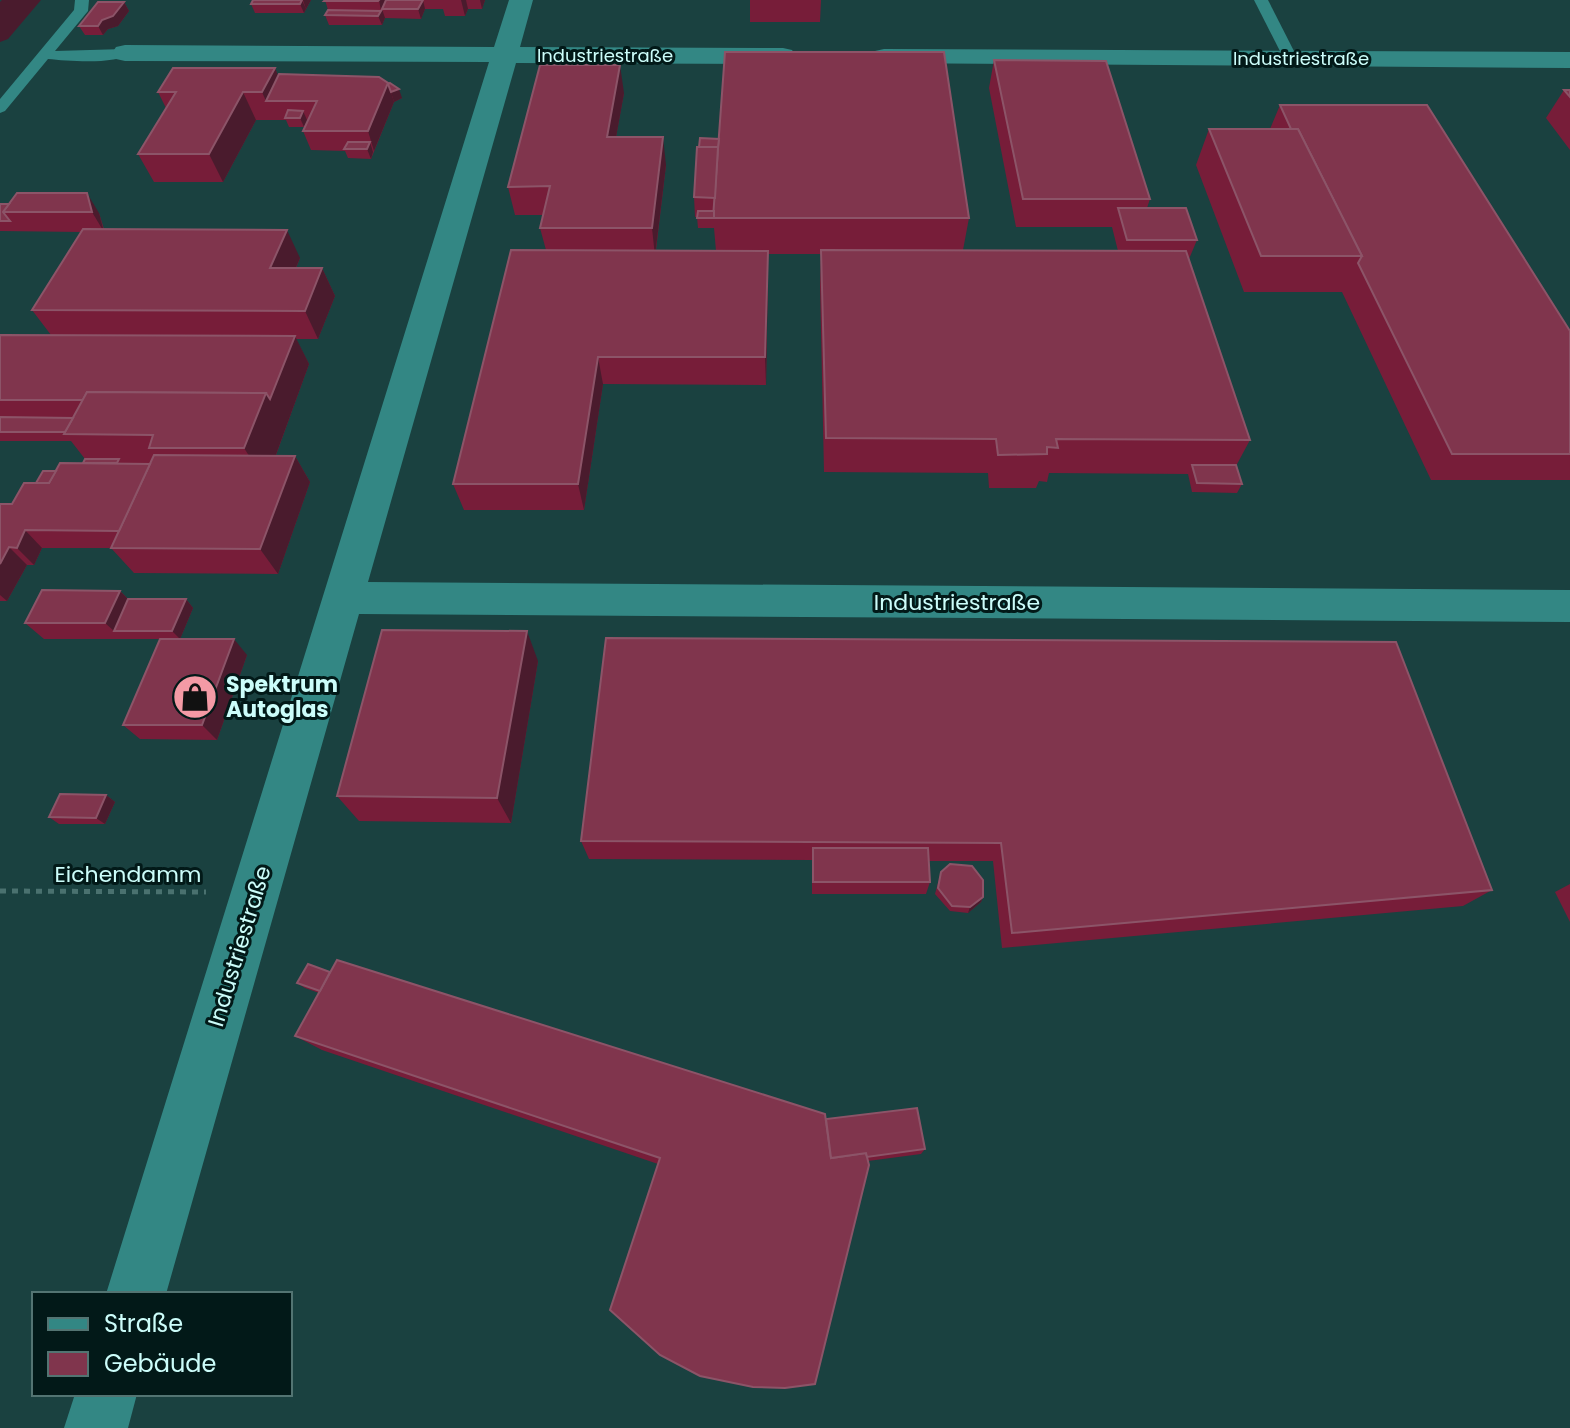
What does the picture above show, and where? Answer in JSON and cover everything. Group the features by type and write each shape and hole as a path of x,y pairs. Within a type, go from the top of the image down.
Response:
{"street":[{"name":"Industriestraße","path":"137,1292 521,0"},
{"name":"Industriestraße","path":"125,53 815,57"},
{"name":"Industriestraße","path":"861,57 1570,60"},
{"name":"Industriestraße","path":"343,598 1570,606"},
{"path":"96,1428 105,1396"}],"lane":[{"path":"0,108 81,11 82,0"},
{"path":"1261,0 1291,59"},
{"path":"44,55 81,57 125,53"}],"path":[{"name":"Eichendamm","path":"0,891 255,893"}],"shaded area":[{"path":"0,0 1570,0 1570,1428 0,1428"}],"building":[{"path":"253,0 302,0 300,4 251,4"},
{"path":"325,0 379,0 324,1"},
{"path":"386,0 423,0 418,9 382,9"},
{"path":"98,2 124,2 113,16 102,20 98,26 79,26"},
{"path":"328,10 381,11 378,16 325,15"},
{"path":"725,52 944,52 969,218 713,218"},
{"path":"994,60 1106,61 1150,199 1023,199"},
{"path":"540,65 620,65 607,137 663,137 652,228 540,228 550,186 508,187"},
{"path":"173,68 275,68 262,92 243,92 209,154 138,154 176,92 158,92"},
{"path":"279,74 379,77 388,83 368,131 303,131 317,101 266,101"},
{"path":"390,83 399,89 391,92"},
{"path":"1280,105 1427,105 1570,331 1570,454 1452,454 1358,263 1362,256 1298,129 1291,129"},
{"path":"288,110 303,111 300,118 285,118"},
{"path":"1209,129 1298,129 1362,256 1261,256"},
{"path":"700,138 719,139 718,147 699,147"},
{"path":"348,142 370,142 367,149 344,149"},
{"path":"697,147 718,147 715,198 694,197"},
{"path":"17,193 87,193 92,212 3,212"},
{"path":"0,204 9,204 3,212 10,221 0,221"},
{"path":"1118,208 1186,208 1197,240 1127,240"},
{"path":"698,211 714,211 714,218 697,218"},
{"path":"83,229 287,230 270,268 322,268 305,311 32,310"},
{"path":"511,250 768,251 765,357 598,357 578,484 453,484"},
{"path":"821,250 1186,251 1250,440 1056,439 1058,448 1047,447 1047,454 998,455 996,439 826,438"},
{"path":"0,335 295,336 270,399 266,393 87,392 83,400 0,400"},
{"path":"87,392 266,393 244,448 149,448 153,435 64,434"},
{"path":"0,417 73,418 65,432 0,432"},
{"path":"154,455 295,456 260,549 111,548"},
{"path":"85,459 119,459 117,463 83,463"},
{"path":"60,463 150,464 119,531 25,530 17,548 9,547 0,564 0,504 12,504 24,483 49,483"},
{"path":"1192,465 1236,465 1242,484 1197,483"},
{"path":"43,471 56,471 49,483 36,483"},
{"path":"42,590 120,591 105,623 25,623"},
{"path":"128,599 186,599 172,631 114,631"},
{"path":"382,630 527,631 497,798 337,796"},
{"path":"606,638 1396,642 1492,890 1012,933 1001,843 581,841"},
{"path":"160,639 234,639 202,725 123,725"},
{"path":"60,794 106,795 96,818 49,817"},
{"path":"813,848 928,848 930,882 813,882"},
{"path":"950,864 972,866 983,880 983,897 970,907 952,906 938,888 941,872"},
{"path":"337,960 825,1114 831,1158 866,1153 869,1165 815,1384 785,1388 753,1387 700,1376 660,1355 610,1310 660,1158 295,1036"},
{"path":"308,964 330,972 320,991 297,983"},
{"path":"917,1108 925,1149 867,1157 866,1153 831,1158 826,1119"}],"place":[{"name":"Spektrum Autoglas","path":"195,697"}]}
